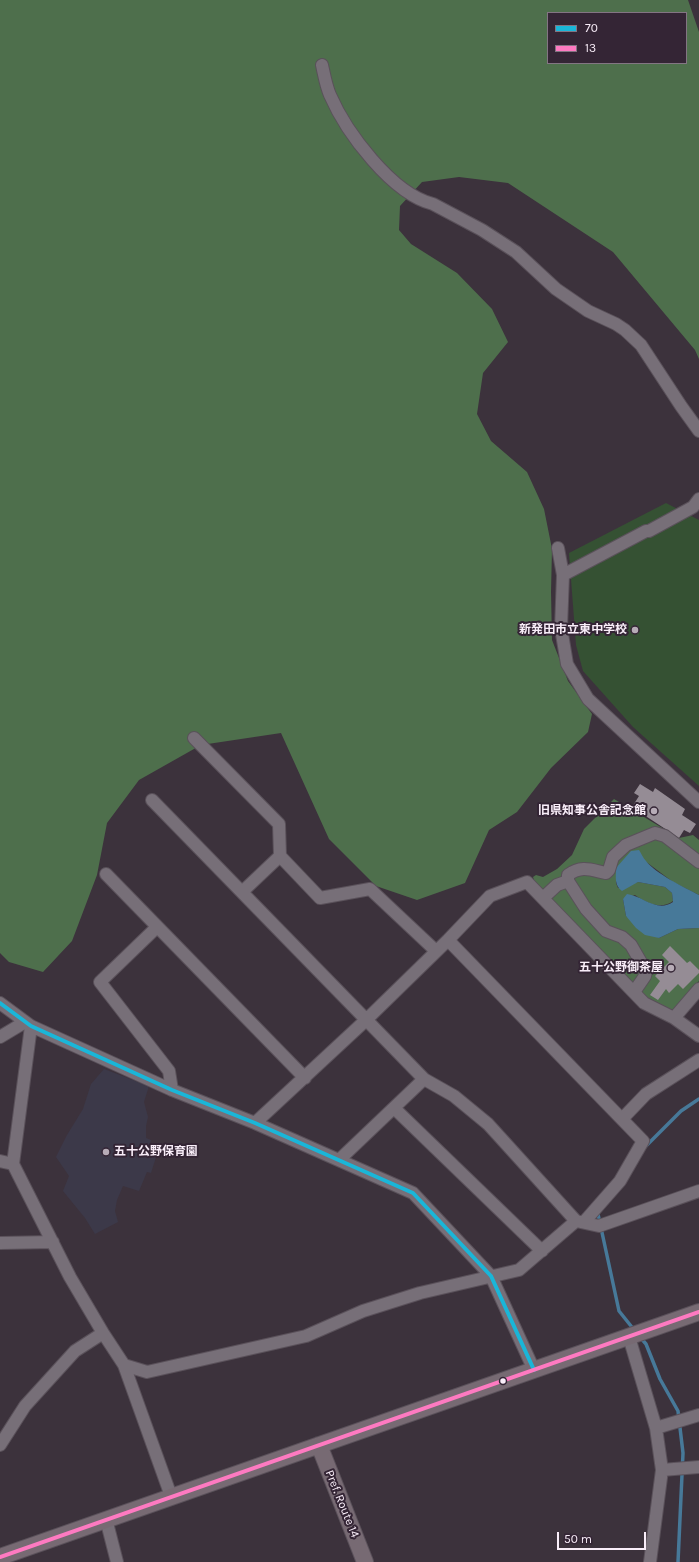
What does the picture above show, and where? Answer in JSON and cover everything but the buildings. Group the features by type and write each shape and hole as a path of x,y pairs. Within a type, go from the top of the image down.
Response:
{"main road":[{"path":"0,1556 699,1312"},
{"name":"Pref. Route 14","path":"319,1445 365,1562"}],"street":[{"path":"322,65 329,93 341,117 357,142 394,182 424,202 433,204 493,237 516,252 556,289 588,311 616,324 625,330 641,345 699,432"},
{"path":"563,575 661,524 693,506 699,499"},
{"path":"558,548 563,575 561,628 567,664 588,699 699,802"},
{"path":"194,738 279,824 280,856 320,898 370,889 436,952"},
{"path":"152,800 424,1079 454,1096 488,1124 580,1222 599,1226 699,1191"},
{"path":"634,992 645,976 646,971 631,945 622,937 606,931 586,910 568,881 568,875 576,869 606,873 609,870 614,857 626,845 655,833 665,836 699,862"},
{"path":"242,892 280,856"},
{"path":"106,874 305,1078"},
{"path":"543,898 557,885 568,881"},
{"path":"255,1123 366,1020 436,952 490,896 527,882 644,1003 674,1018 699,1036"},
{"path":"157,927 100,982 169,1071 172,1090"},
{"path":"124,1365 147,1372 306,1336 363,1310 420,1293 519,1270 580,1222 620,1180 644,1141 448,940"},
{"path":"674,1018 699,989"},
{"path":"0,1003 28,1024 172,1090 255,1123 414,1193 491,1276 534,1370"},
{"path":"0,1037 28,1024"},
{"path":"28,1024 13,1164 54,1242 70,1277 124,1365 171,1496"},
{"path":"622,1119 646,1094 699,1060"},
{"path":"339,1160 424,1079"},
{"path":"394,1108 542,1252"},
{"path":"0,1161 13,1164"},
{"path":"0,1243 54,1242"},
{"path":"0,1445 25,1406 75,1351 103,1333"},
{"path":"628,1337 656,1428 662,1470 650,1562"},
{"path":"656,1428 699,1415"},
{"path":"662,1470 699,1467"},
{"path":"106,1519 117,1562"}],"shaded area":[{"name":"五十公野保育園","path":"104,1069 149,1086 144,1102 148,1117 146,1138 151,1140 148,1150 157,1154 151,1173 147,1172 139,1191 123,1186 117,1200 115,1211 118,1222 95,1234 85,1218 63,1191 69,1176 56,1157 83,1109 91,1084"}],"green space":[{"path":"0,0 688,0 699,32 699,359 695,350 613,252 508,183 459,177 422,182 400,206 399,230 411,244 457,273 492,309 508,342 483,373 477,414 491,441 527,472 544,509 552,549 552,640 568,681 592,714 588,732 551,768 517,812 489,830 465,883 417,900 376,886 329,839 281,733 201,745 139,780 107,823 97,875 72,941 43,972 9,962 0,953"},
{"name":"新発田市立東中学校","path":"666,503 699,520 699,786 633,727 583,671 576,645 569,553"},
{"path":"614,799 679,838 693,835 699,840 699,895 673,882 645,861 616,868 616,883 618,888 638,882 665,887 672,893 673,901 664,905 649,903 635,895 623,899 626,916 659,938 678,929 699,928 699,981 673,1011 645,997 535,883 533,877 536,875 543,877 557,869 572,855 584,829"}],"water":[{"path":"639,850 645,860 656,871 699,895 699,928 678,929 659,938 645,935 636,928 626,916 623,899 627,894 661,906 673,902 672,893 665,887 638,882 622,891 619,889 616,881 616,868 631,851"}],"waterway":[{"path":"646,1146 681,1111 699,1099"},
{"path":"599,1211 598,1214 619,1311 635,1331"},
{"path":"640,1337 646,1344 660,1379 678,1411 683,1453 678,1562"}],"transit line":[{"name":"70","path":"0,1003 31,1026 172,1090 255,1123 413,1193 491,1276 534,1370"},
{"name":"13","path":"0,1557 699,1312"}],"place":[{"name":"新発田市立東中学校","path":"635,630"},
{"name":"旧県知事公舎記念館","path":"654,811"},
{"name":"五十公野御茶屋","path":"671,968"},
{"name":"五十公野保育園","path":"106,1152"}]}
